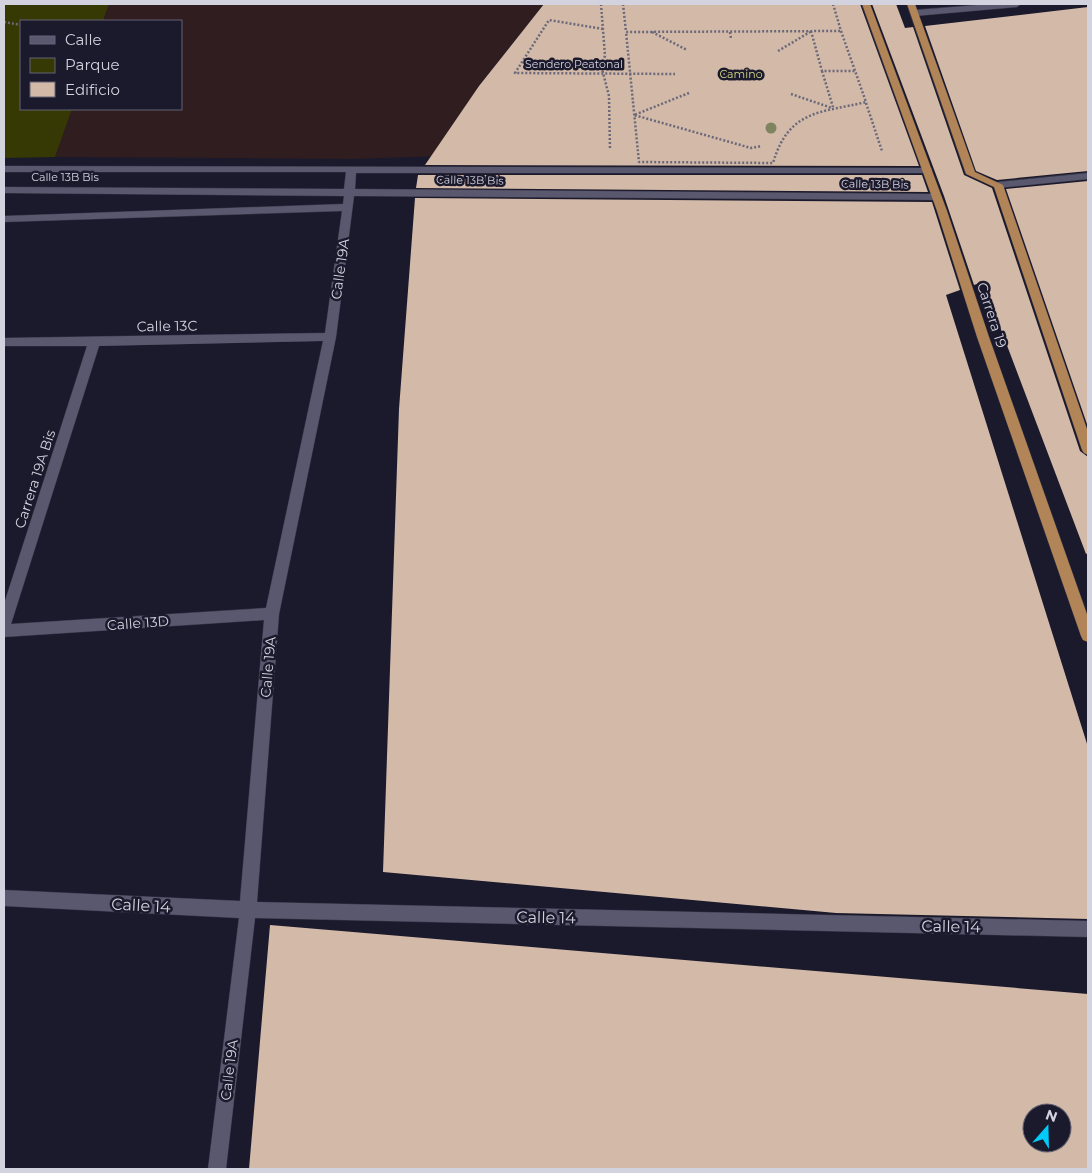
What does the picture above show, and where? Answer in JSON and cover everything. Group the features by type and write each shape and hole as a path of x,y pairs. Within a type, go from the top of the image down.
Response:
{"highway":[{"name":"Carrera 19","path":"866,4 937,197 983,337 1088,636"},
{"path":"913,8 971,174 998,185 1085,434 1088,450"}],"street":[{"path":"913,8 1016,4"},
{"name":"Calle 13B Bis","path":"4,169 927,170"},
{"name":"Calle 19A","path":"217,1169 248,910 272,614 330,338 348,207 351,170"},
{"path":"998,185 1088,176"},
{"name":"Calle 13B Bis","path":"4,190 348,191 937,197"},
{"path":"5,219 348,207"},
{"name":"Calle 13C","path":"4,342 330,338"},
{"name":"Carrera 19A Bis","path":"4,625 94,342"},
{"name":"Calle 13D","path":"4,632 272,614"},
{"name":"Calle 14","path":"4,898 248,910 1088,930"}],"path":[{"name":"Sendero Peatonal","path":"601,4 605,56 601,65 605,74 610,99 609,170"},
{"path":"623,4 638,162 773,163 784,135 811,114 866,102 833,4"},
{"name":"Sendero Peatonal","path":"603,29 549,20 515,73 675,74"},
{"path":"4,22 20,26"},
{"path":"778,51 811,31"},
{"path":"811,31 833,108"},
{"path":"626,32 841,31"},
{"path":"652,32 687,50"},
{"path":"730,32 731,40"},
{"path":"822,72 855,71"},
{"path":"634,115 689,92"},
{"path":"791,94 833,108"},
{"path":"634,115 751,148 762,146"}],"shaded area":[{"path":"109,4 543,5 479,86 441,156 353,159 55,157 72,110 182,110 182,20 103,20"}],"green space":[{"path":"4,4 109,4 103,20 20,20 20,110 72,110 55,157 4,158"}],"building":[{"path":"544,4 860,4 919,166 425,165 479,86"},
{"path":"872,4 896,4 905,28 913,27 964,175 992,188 1080,451 1088,457 1088,553 1086,554 983,282 974,285 944,196"},
{"path":"1088,7 1088,171 997,180 976,171 925,26"},
{"path":"418,175 922,175 928,192 416,188"},
{"path":"1088,181 1088,427 1006,189"},
{"path":"415,198 932,202 960,290 946,295 1088,747 1088,919 836,913 383,872 399,409"},
{"path":"270,925 1088,994 1088,1169 249,1169"}],"park label":[{"name":"Camino","path":"741,74"}]}
